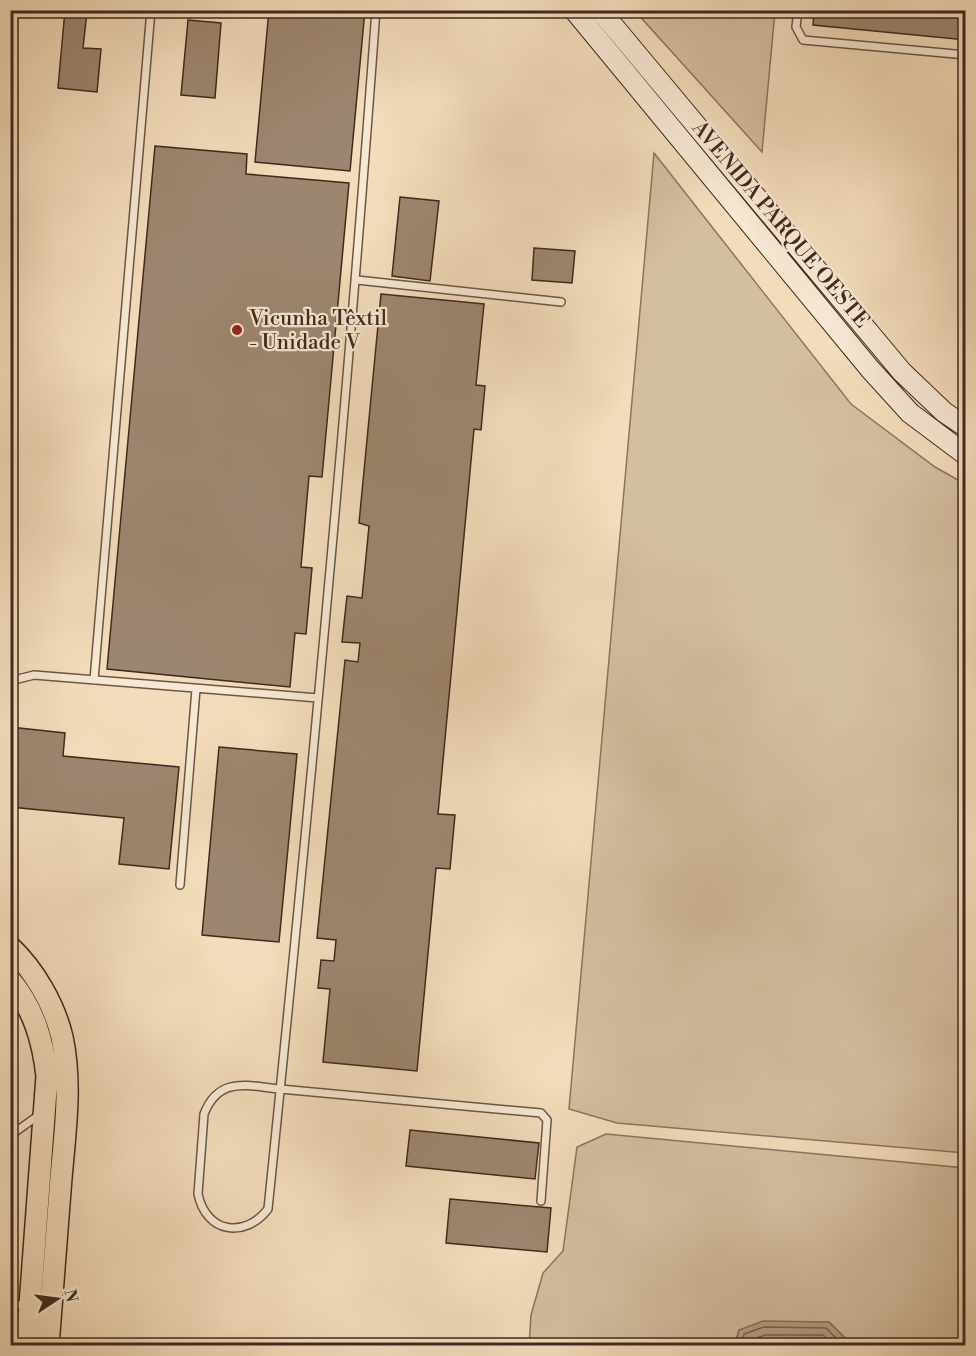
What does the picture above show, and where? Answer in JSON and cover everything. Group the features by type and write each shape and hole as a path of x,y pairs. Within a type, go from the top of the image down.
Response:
{"main road":[{"path":"10,947 41,986 53,1010 62,1036 66,1066 67,1111 48,1346"},
{"path":"10,980 31,1012 44,1049 47,1076 45,1110 21,1305 27,1346"}],"street":[{"name":"AVENIDA PARQUE OESTE","path":"574,10 870,369 910,412 966,455"},
{"name":"AVENIDA PARQUE OESTE","path":"600,10 902,372 937,406 966,427"}],"lane":[{"path":"94,680 151,10"},
{"path":"376,10 357,280 318,698 280,1089 268,1209 255,1222 243,1227 220,1226 208,1218 200,1206 198,1194 204,1114 208,1102 216,1092 231,1086 280,1089 541,1113 547,1120 541,1201"},
{"path":"798,10 796,27 803,40 966,55"},
{"path":"357,280 561,302"},
{"path":"10,681 34,675 318,698"},
{"path":"180,885 196,689"},
{"path":"11,1135 45,1110"}],"shaded area":[{"path":"635,11 775,11 762,152"},
{"path":"654,153 851,404 935,467 965,484 965,1153 617,1123 569,1109"},
{"path":"606,1134 965,1168 965,1345 852,1345 829,1322 739,1330 735,1345 529,1346 531,1315 543,1273 563,1251 577,1147"}],"water":[{"path":"763,1321 829,1322 852,1345 735,1345 739,1330"}],"building":[{"path":"65,10 87,12 83,48 101,49 97,92 58,88"},
{"path":"269,10 365,10 350,171 255,162"},
{"path":"814,10 966,10 966,40 813,25"},
{"path":"188,20 221,23 215,98 181,95"},
{"name":"Vicunha Têxtil - Unidade V","path":"155,146 247,154 246,174 349,183 322,477 309,476 301,567 312,568 306,634 295,633 290,687 107,669"},
{"name":"Vicunha Têxtil - Unidade V","path":"400,197 439,201 430,281 392,276"},
{"path":"534,248 575,251 572,283 532,280"},
{"name":"Vicunha Têxtil - Unidade V","path":"381,294 484,304 476,385 485,386 481,430 474,429 438,814 455,815 450,869 436,868 417,1071 323,1062 330,989 318,988 321,960 334,961 336,940 317,938 345,660 358,662 360,643 342,642 347,596 362,598 369,526 359,523"},
{"path":"10,727 65,733 63,756 179,767 169,869 119,864 124,818 10,807"},
{"path":"219,747 297,754 279,942 202,935"},
{"path":"410,1130 539,1143 535,1179 406,1166"},
{"path":"450,1199 551,1208 547,1252 446,1243"}],"place":[{"name":"Vicunha Têxtil - Unidade V","path":"237,330"}]}
